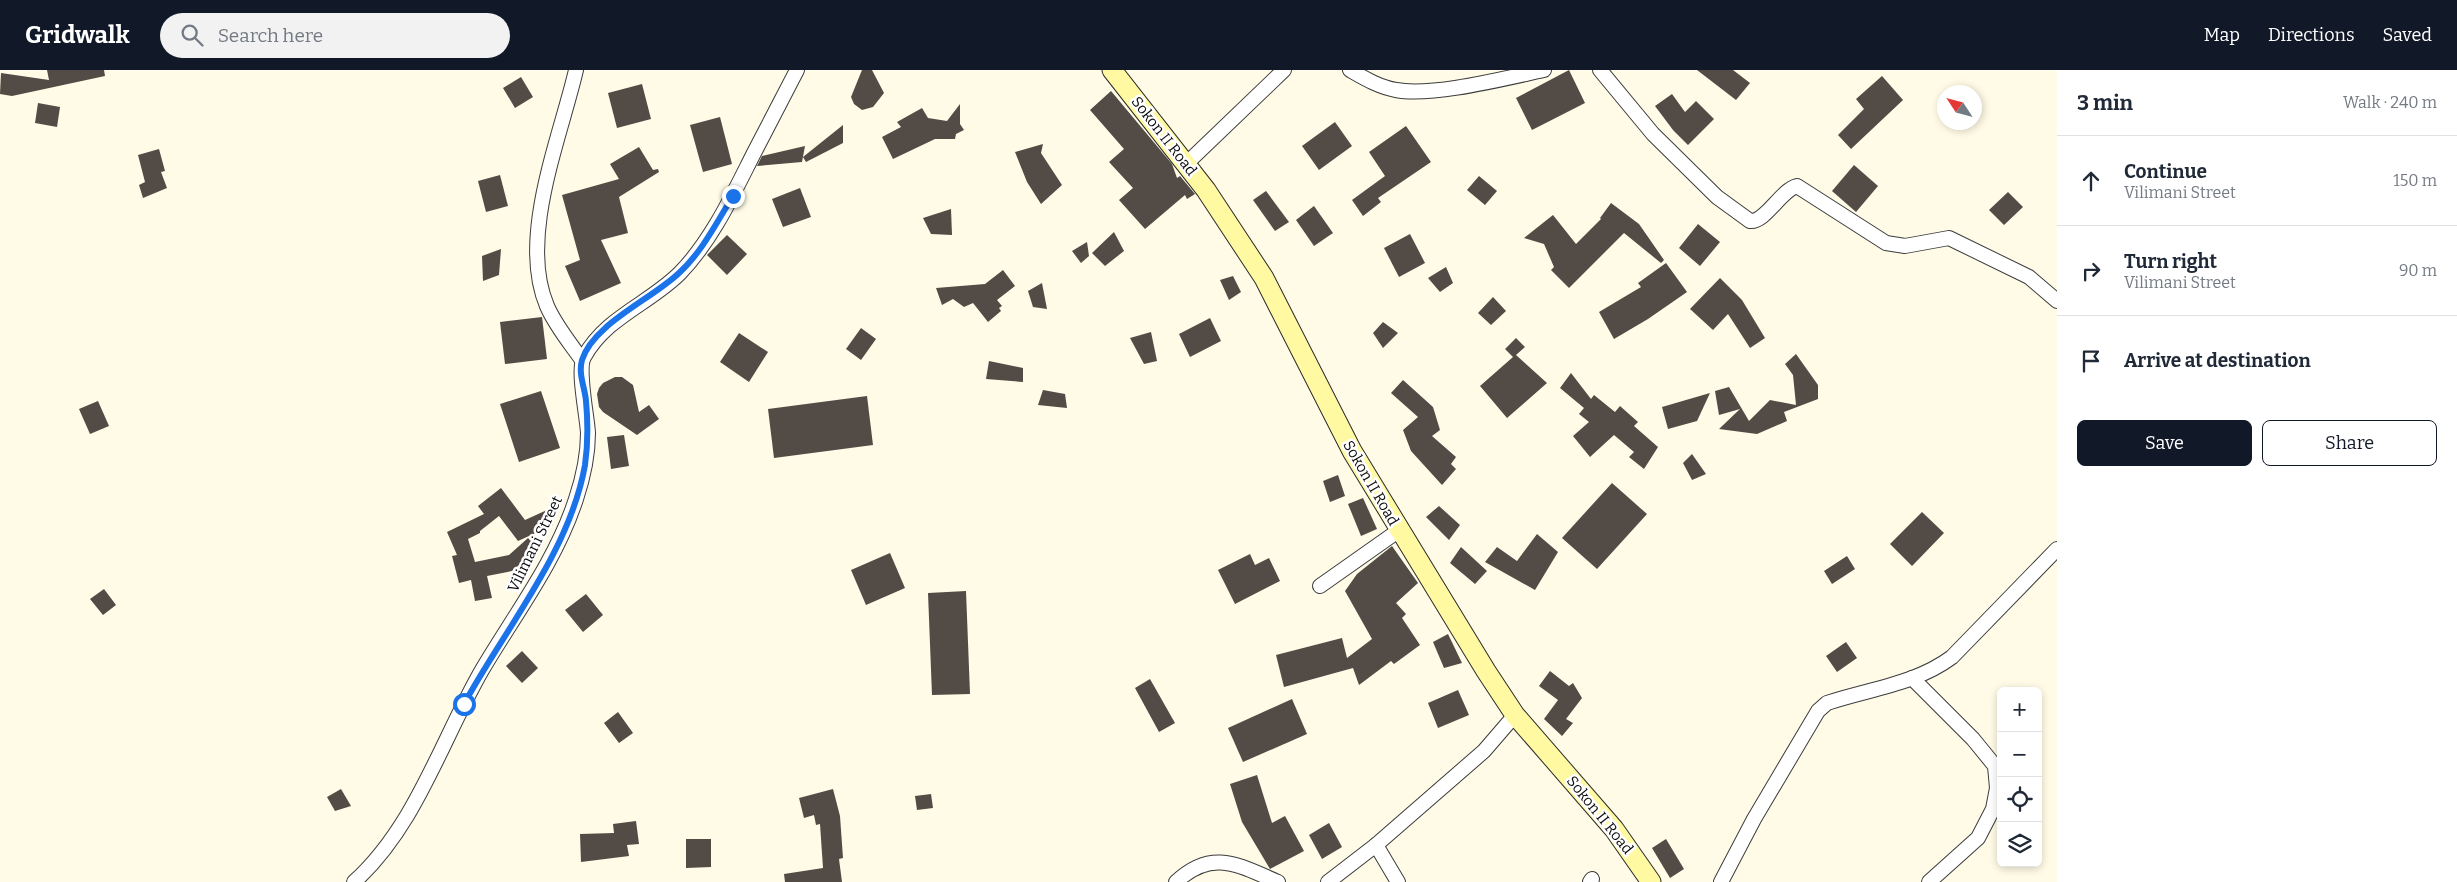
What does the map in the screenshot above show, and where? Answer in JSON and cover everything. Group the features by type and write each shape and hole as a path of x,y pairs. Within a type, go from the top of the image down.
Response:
{"street":[{"path":"576,70 552,159 536,231 536,258 540,285 547,306 582,360 593,342 614,321 657,292 680,272 698,250 733,196 797,70"},
{"name":"Sokon II Road","path":"1112,70 1226,218 1264,278 1352,451 1398,531 1459,630 1515,715 1614,829 1651,882"},
{"path":"1186,164 1284,70"},
{"path":"1350,70 1374,83 1396,90 1423,92 1544,70"},
{"path":"1600,70 1653,134 1716,197 1750,221 1758,220 1789,190 1797,186 1886,243 1905,246 1949,238 2029,277 2057,301"},
{"name":"Vilimani Street","path":"354,882 371,867 417,797 464,704 524,605 560,540 576,499 584,466 588,435 586,399 581,378 582,360"},
{"path":"1320,586 1398,531"},
{"path":"1722,882 1754,819 1818,711 1827,703 1912,678 1938,667 1952,657 2057,549"},
{"path":"1912,678 1973,740 1995,766 1997,788 1993,809 1978,838 1929,882"},
{"path":"1328,882 1376,845 1484,751 1515,715"},
{"path":"1376,845 1398,882"},
{"path":"1176,882 1187,872 1206,862 1223,861 1278,882"}],"building":[{"path":"47,70 104,70 105,76 12,96 0,94 1,73 49,80"},
{"path":"862,70 872,70 884,93 873,107 862,110 854,104 851,97"},
{"path":"1569,70 1585,103 1532,130 1516,98"},
{"path":"1697,70 1733,70 1750,83 1736,100"},
{"path":"1882,76 1903,100 1851,149 1838,135 1864,109 1856,99"},
{"path":"521,77 533,97 515,108 503,88"},
{"path":"642,84 651,119 617,128 608,93"},
{"path":"1111,91 1172,164 1177,178 1180,176 1195,194 1187,199 1185,195 1145,229 1119,200 1133,188 1109,162 1124,149 1090,110"},
{"path":"1672,94 1685,112 1696,101 1714,119 1688,145 1673,130 1655,106"},
{"path":"38,103 60,107 57,127 35,123"},
{"path":"960,104 960,124 964,130 956,134 955,139 935,139 893,159 882,137 901,127 897,122 922,108 928,118 947,121"},
{"path":"720,117 732,164 703,172 690,125"},
{"path":"1335,122 1352,146 1319,170 1302,146"},
{"path":"843,125 843,143 806,162 803,157"},
{"path":"1406,126 1431,162 1378,198 1381,202 1363,216 1352,200 1385,176 1369,152"},
{"path":"1043,144 1041,153 1062,185 1041,204 1027,182 1015,152"},
{"path":"805,146 802,162 757,166 762,156"},
{"path":"639,147 653,170 658,169 659,172 619,197 628,233 601,240 621,283 580,301 565,266 580,260 562,195 619,179 610,164"},
{"path":"159,149 165,171 161,172 167,188 143,198 139,185 145,182 138,155"},
{"path":"1854,165 1878,186 1856,212 1832,191"},
{"path":"500,175 508,206 486,212 478,181"},
{"path":"1479,176 1497,191 1485,205 1467,190"},
{"path":"800,188 811,217 783,227 772,199"},
{"path":"1266,191 1289,222 1275,231 1253,200"},
{"path":"2008,192 2023,207 2004,225 1989,210"},
{"path":"1611,203 1639,224 1664,260 1661,263 1624,233 1569,288 1551,270 1554,267 1544,244 1524,238 1553,215 1576,244 1601,219"},
{"path":"1314,206 1333,233 1314,246 1296,220"},
{"path":"951,209 952,235 931,234 923,218"},
{"path":"1698,224 1720,242 1700,266 1679,248"},
{"path":"1114,232 1124,251 1105,266 1092,253"},
{"path":"1410,234 1425,263 1399,277 1384,248"},
{"path":"727,235 747,254 727,275 707,255"},
{"path":"1087,242 1089,256 1081,263 1072,251"},
{"path":"501,249 499,275 483,281 482,256"},
{"path":"1666,263 1687,292 1648,319 1614,339 1599,312 1641,287 1638,283"},
{"path":"1446,267 1453,283 1440,292 1428,278"},
{"path":"1003,270 1015,286 997,300 1002,306 999,308 1001,311 988,322 973,303 964,307 953,299 942,305 936,288 985,284"},
{"path":"1233,276 1241,292 1229,300 1220,280"},
{"path":"1720,278 1742,300 1765,338 1750,348 1728,314 1713,330 1690,309"},
{"path":"1042,283 1047,309 1033,307 1028,291"},
{"path":"1493,297 1506,311 1491,325 1478,313"},
{"path":"542,317 547,359 505,364 500,322"},
{"path":"1210,318 1221,341 1190,357 1179,334"},
{"path":"1383,322 1398,333 1383,348 1373,333"},
{"path":"861,328 876,339 861,360 846,349"},
{"path":"1151,332 1157,361 1144,364 1130,338"},
{"path":"739,333 768,352 749,382 720,362"},
{"path":"1516,338 1525,347 1516,355 1547,383 1507,418 1480,386 1513,357 1505,349"},
{"path":"1796,354 1818,385 1818,399 1784,412 1787,421 1757,434 1719,429 1740,409 1719,415 1715,391 1729,387 1749,421 1770,400 1796,405 1793,375 1785,364"},
{"path":"989,361 1023,368 1023,382 986,379"},
{"path":"1571,373 1591,399 1594,395 1615,412 1620,406 1638,422 1634,426 1658,447 1644,469 1629,457 1634,452 1614,435 1590,457 1573,436 1589,422 1579,414 1584,408 1560,388"},
{"path":"615,377 622,377 633,385 639,412 649,405 659,419 637,435 603,412 599,407 597,394 599,388 603,383"},
{"path":"1403,380 1433,407 1440,430 1432,436 1456,457 1451,464 1456,469 1442,485 1411,451 1403,430 1418,417 1391,393"},
{"path":"1043,390 1065,394 1067,408 1038,405"},
{"path":"541,391 560,448 519,462 500,404"},
{"path":"1710,393 1697,421 1668,429 1662,407"},
{"path":"867,396 873,445 774,458 768,409"},
{"path":"98,401 109,426 90,434 79,409"},
{"path":"624,435 629,466 611,469 607,437"},
{"path":"1692,454 1706,474 1692,480 1683,463"},
{"path":"1338,475 1345,496 1330,502 1323,481"},
{"path":"1612,483 1647,514 1597,569 1562,538"},
{"path":"501,488 525,520 547,510 553,525 518,541 499,516 480,533 468,539 475,562 509,555 528,538 538,549 512,571 487,576 492,598 475,601 471,580 459,583 452,556 457,555 447,532 484,514 478,506"},
{"path":"1363,498 1377,529 1361,536 1348,504"},
{"path":"1439,506 1460,525 1449,540 1426,517"},
{"path":"1922,512 1944,533 1912,566 1890,544"},
{"path":"1537,534 1558,552 1535,590 1485,562 1497,547 1517,561"},
{"path":"1392,546 1418,583 1396,603 1406,614 1402,618 1420,645 1394,664 1391,661 1359,685 1353,668 1284,687 1276,655 1342,638 1347,658 1372,639 1345,591 1357,574"},
{"path":"1461,547 1487,571 1475,584 1450,563"},
{"path":"890,553 905,588 866,605 851,570"},
{"path":"1250,554 1255,565 1269,558 1280,581 1235,604 1218,570"},
{"path":"1847,556 1855,569 1832,584 1824,571"},
{"path":"104,589 116,605 103,615 90,599"},
{"path":"966,591 970,694 932,695 928,593"},
{"path":"586,594 603,615 583,632 565,610"},
{"path":"1448,634 1462,663 1444,668 1433,642"},
{"path":"1846,642 1857,658 1837,672 1826,656"},
{"path":"522,651 538,668 522,683 506,666"},
{"path":"1550,671 1569,686 1573,683 1582,698 1566,719 1573,723 1562,736 1544,719 1558,700 1539,686"},
{"path":"1150,679 1175,723 1159,732 1135,688"},
{"path":"1458,690 1469,715 1438,728 1428,703"},
{"path":"1292,699 1307,734 1243,762 1228,728"},
{"path":"618,712 633,733 619,743 604,723"},
{"path":"1257,775 1272,823 1285,816 1304,851 1270,869 1242,822 1230,784"},
{"path":"341,789 351,806 335,811 327,797"},
{"path":"833,789 840,816 843,858 839,859 842,882 785,882 784,874 823,868 820,824 816,825 814,815 804,818 799,798"},
{"path":"931,794 933,808 917,810 915,796"},
{"path":"636,821 639,844 627,845 629,856 581,862 580,834 614,833 613,824"},
{"path":"1329,823 1342,847 1322,859 1309,835"},
{"path":"686,839 711,839 711,867 686,868"},
{"path":"1666,839 1684,869 1670,878 1652,848"}],"route":[{"path":"464,704 483,669 524,605 560,540 576,499 584,466 588,435 586,399 581,378 582,360 593,342 614,321 657,292 680,272 698,250 733,196"}]}
